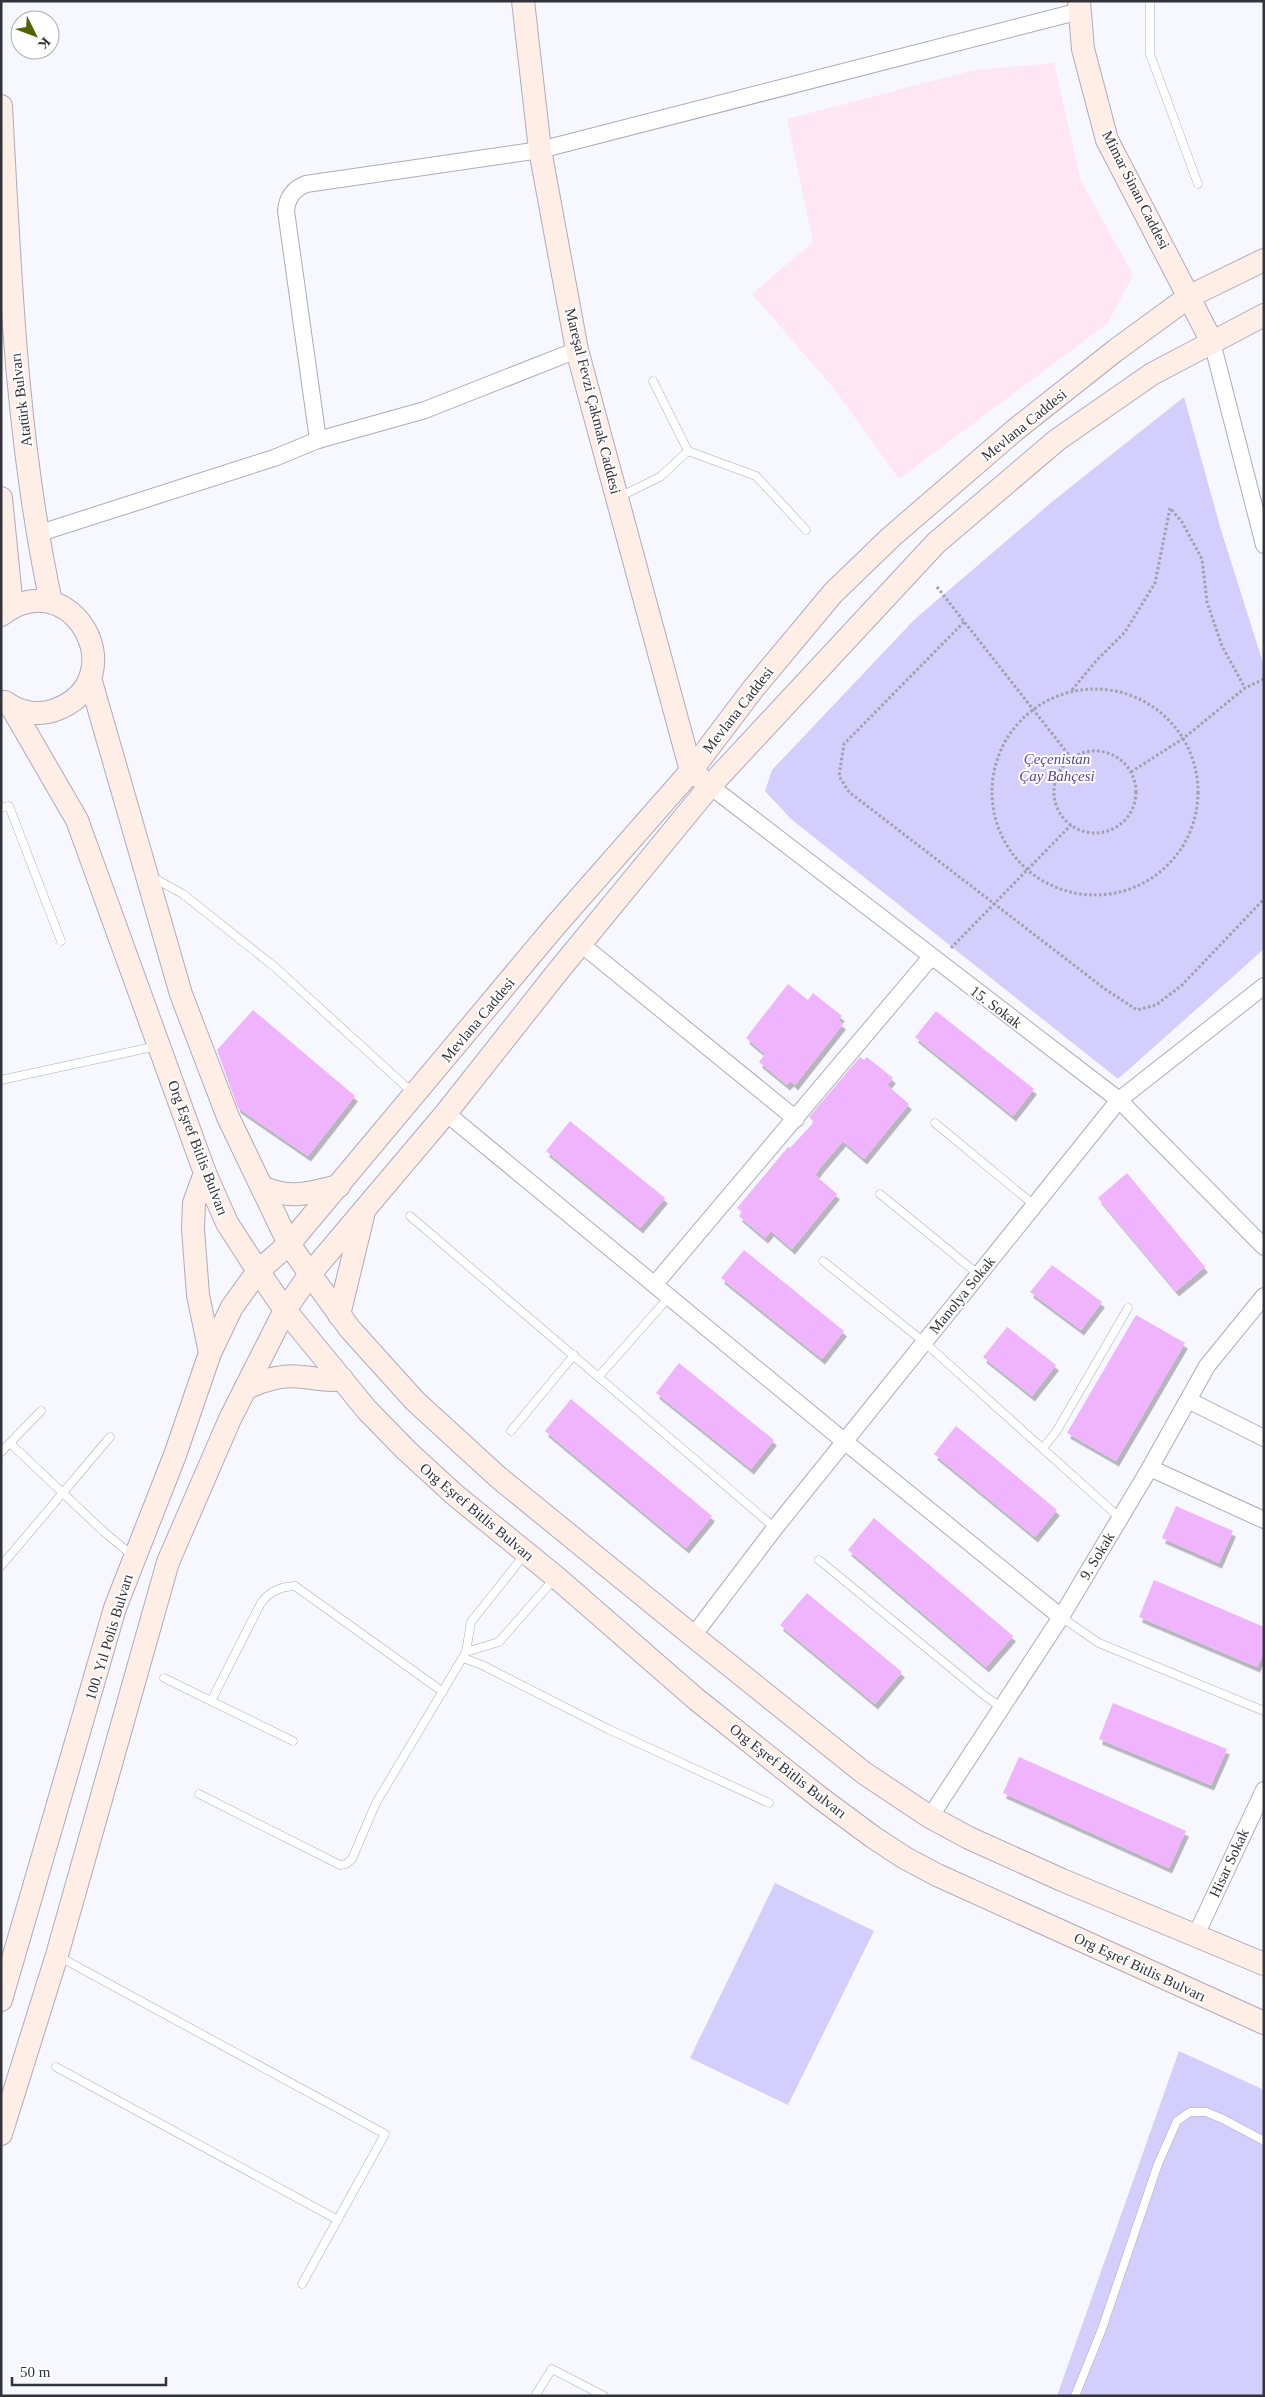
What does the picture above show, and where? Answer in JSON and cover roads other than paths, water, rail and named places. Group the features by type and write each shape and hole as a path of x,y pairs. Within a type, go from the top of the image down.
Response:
{"main road":[{"name":"Mareşal Fevzi Çakmak Caddesi","path":"523,1 540,150 577,350 691,771"},
{"name":"Mimar Sinan Caddesi","path":"1079,6 1083,49 1107,140 1190,296 1212,342"},
{"name":"Atatürk Bulvarı","path":"1,106 14,342 37,534 51,602"},
{"name":"Mevlana Caddesi","path":"290,1244 555,926 691,771 753,689 833,593 891,537 1015,430 1116,350 1190,296 1264,260"},
{"name":"Mevlana Caddesi","path":"1,2134 57,1956 168,1562 245,1389 285,1310 310,1274 446,1113 710,786 936,542 1057,440 1152,374 1264,315"},
{"path":"1,498 5,611 31,602 51,602 69,610 83,623 92,640 94,659 90,678 80,694 65,706 48,713 28,713 6,703"},
{"path":"90,678 181,994 228,1117 290,1244 340,1314 415,1401 498,1477 693,1636 864,1773 930,1817 969,1838 1195,1937 1264,1964"},
{"name":"Org Eşref Bitlis Bulvarı","path":"6,703 77,820 205,1173 227,1223 285,1310 367,1410 406,1450 456,1495 696,1698 819,1797 873,1837 905,1858 937,1875 1264,2024"},
{"path":"691,771 710,786"},
{"path":"205,1173 194,1203 193,1229 198,1295 210,1353"},
{"path":"262,1187 281,1194 302,1196 339,1186"},
{"path":"340,1314 365,1209"},
{"name":"100. Yıl Polis Bulvarı","path":"1,2000 115,1608 175,1455 210,1353 232,1307 258,1271 290,1244"},
{"path":"245,1389 279,1377 302,1377 328,1381 342,1379"}],"street":[{"path":"318,440 286,211 289,198 293,192 306,184 540,150 1079,6"},
{"path":"1212,342 1264,545"},
{"path":"37,534 274,458 318,440 425,410 577,350"},
{"name":"15. Sokak","path":"710,786 934,960 1119,1100 1264,1247"},
{"path":"581,944 796,1119"},
{"path":"655,1284 934,960"},
{"name":"Manolya Sokak","path":"693,1636 844,1441 1119,1100 1264,986"},
{"path":"446,1113 1061,1617"},
{"name":"9. Sokak","path":"930,1817 1061,1617 1150,1468 1207,1366 1264,1296"},
{"path":"1188,1400 1264,1438"},
{"path":"1150,1468 1264,1520"},
{"name":"Hisar Sokak","path":"1195,1937 1264,1790"}],"lane":[{"path":"1150,1 1150,54 1198,184"},
{"path":"654,381 688,451 756,476 806,530"},
{"path":"617,498 660,477 688,451"},
{"path":"1,808 9,806 61,940"},
{"path":"146,874 183,894 276,968 416,1095"},
{"path":"1,1080 159,1045"},
{"path":"935,1123 1034,1205"},
{"path":"880,1194 978,1274"},
{"path":"410,1216 775,1528"},
{"path":"824,1261 924,1342 1120,1518"},
{"path":"599,1376 670,1296"},
{"path":"1042,1448 1056,1432 1128,1308"},
{"path":"511,1431 574,1355"},
{"path":"1,1452 41,1411"},
{"path":"1,1566 110,1436"},
{"path":"10,1443 103,1531 135,1557"},
{"path":"199,1794 340,1865 346,1864 352,1859 376,1803 464,1655 471,1622 525,1553"},
{"path":"820,1560 1002,1708"},
{"path":"464,1655 499,1642 556,1578"},
{"path":"210,1701 261,1603 271,1593 286,1586 295,1586 443,1692"},
{"path":"1061,1617 1099,1643 1264,1711"},
{"path":"464,1655 608,1729 769,1803"},
{"path":"164,1678 293,1741"},
{"path":"57,1956 385,2134 302,2284"},
{"path":"56,2067 338,2220"},
{"path":"1075,2396 1102,2329 1158,2164 1177,2120 1190,2112 1206,2112 1264,2141"},
{"path":"535,2396 552,2369 604,2396"}],"park label":[{"name":"Çeçenistan Çay Bahçesi","path":"1057,768"}]}
